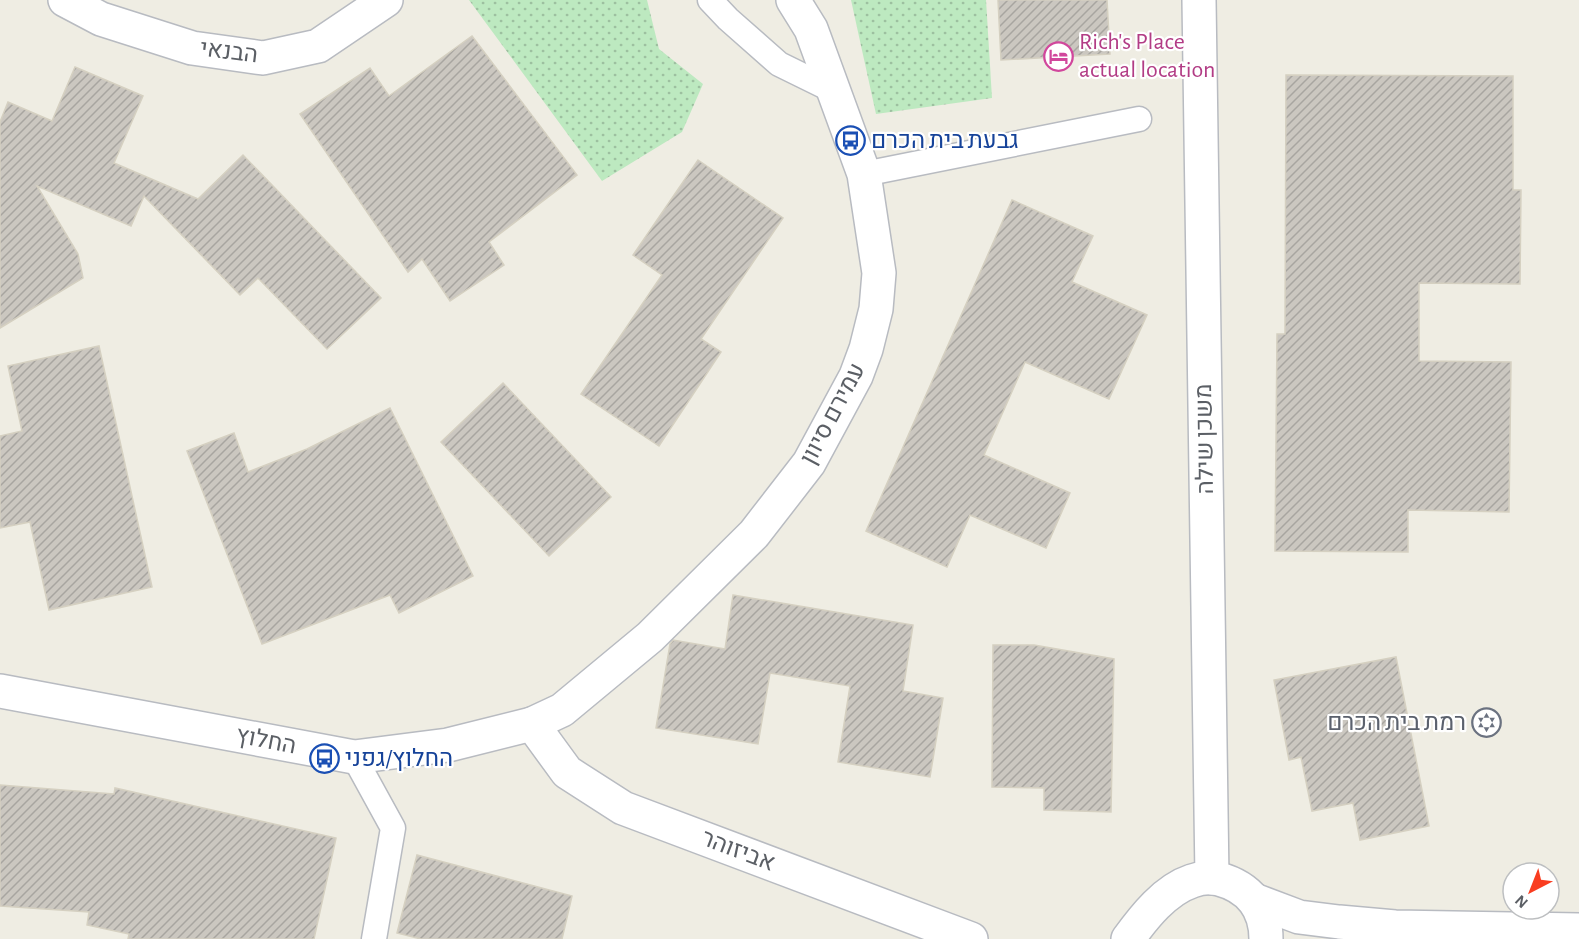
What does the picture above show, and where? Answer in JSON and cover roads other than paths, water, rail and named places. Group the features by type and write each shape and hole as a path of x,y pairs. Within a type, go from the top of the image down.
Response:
{"street":[{"name":"הבנאי","path":"65,0 100,20 192,48 262,58 318,46 386,0"},
{"name":"עמירם סיוון","path":"532,724 562,710 650,637 754,534 809,463 856,376 866,349 876,309 879,273 864,174 811,29 793,0"},
{"name":"משכן שילה","path":"1199,0 1212,878"},
{"name":"החלוץ","path":"0,691 354,757 448,745 532,724"},
{"name":"אביזוהר","path":"532,724 567,772 623,808 971,939"},
{"path":"1128,939 1148,912 1172,892 1192,880 1212,878 1231,882 1248,892 1263,917 1266,939"},
{"path":"1254,900 1299,917 1338,922 1395,927 1579,930"}],"lane":[{"path":"710,0 779,64 834,91"},
{"path":"864,174 1139,119"},
{"path":"354,757 393,828 374,939"}],"place":[{"name":"Rich's Place actual location","path":"1058,56"},
{"name":"גבעת בית הכרם","path":"850,141"},
{"name":"רמת בית הכרם","path":"1487,723"},
{"name":"החלוץ/גפני","path":"324,759"}]}
